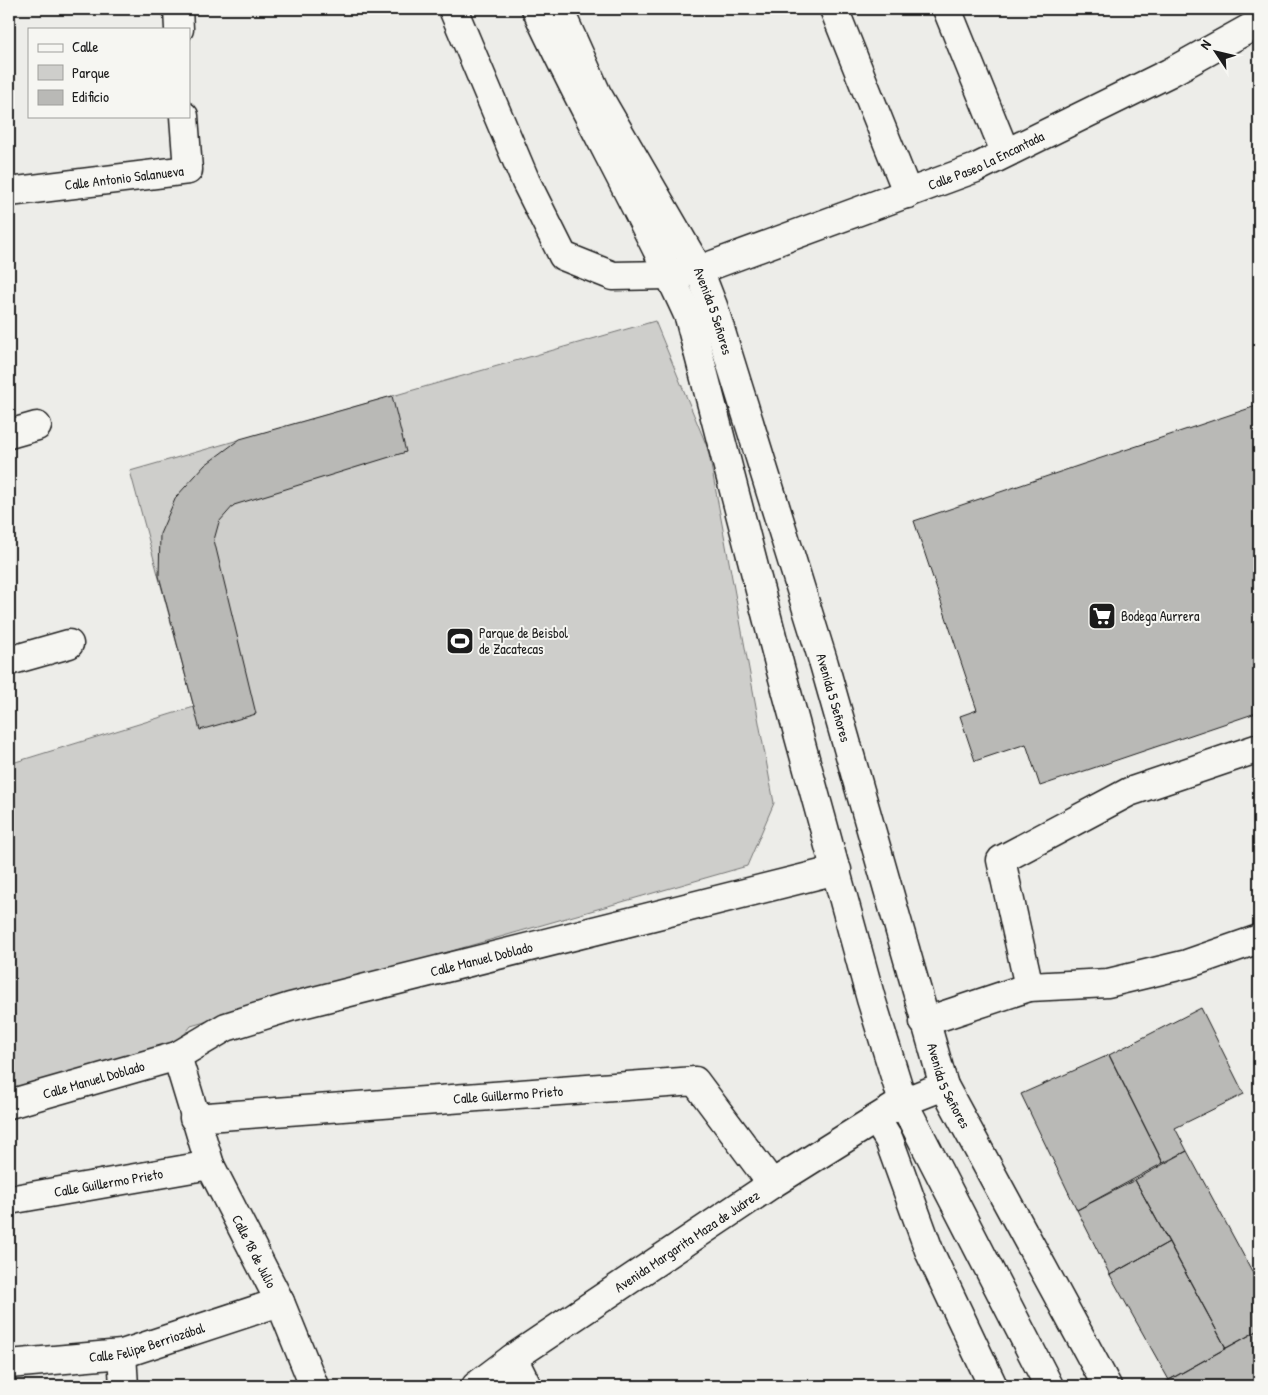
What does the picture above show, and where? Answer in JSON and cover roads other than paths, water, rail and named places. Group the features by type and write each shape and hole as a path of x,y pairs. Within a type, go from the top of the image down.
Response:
{"street":[{"path":"178,9 179,28"},
{"name":"Calle Paseo La Encantada","path":"453,9 526,182 564,256 613,276 670,275 699,270 976,168 1005,152 1169,73 1259,23"},
{"name":"Avenida 5 Señores","path":"536,9 559,59 670,275 689,317 781,671 871,999 903,1102 1049,1386"},
{"name":"Avenida 5 Señores","path":"559,9 597,94 699,270 713,306 824,664 924,1022 944,1086 1107,1386"},
{"path":"834,9 908,194"},
{"path":"947,9 1005,152"},
{"name":"Calle Antonio Salanueva","path":"9,192 188,170 184,118"},
{"path":"9,434 38,426"},
{"path":"9,661 69,644"},
{"path":"781,671 824,664"},
{"path":"1029,987 1001,860 1129,792 1259,748"},
{"name":"Calle Manuel Doblado","path":"9,1104 177,1056 226,1027 290,1006 837,870"},
{"path":"924,1022 1029,987 1108,983 1187,964 1259,939"},
{"path":"177,1056 194,1118"},
{"name":"Calle Guillermo Prieto","path":"194,1118 695,1082 772,1184"},
{"name":"Avenida Margarita Maza de Juárez","path":"476,1386 513,1358 772,1184 903,1102 944,1086"},
{"name":"Calle 18 de Julio","path":"194,1118 210,1166 280,1302 314,1386"},
{"path":"876,1119 889,1140 930,1253 993,1386"},
{"name":"Calle Guillermo Prieto","path":"9,1200 210,1166"},
{"name":"Calle Felipe Berriozábal","path":"9,1364 122,1354 280,1302"},
{"path":"122,1354 124,1386"},
{"path":"513,1358 527,1386"}],"place":[{"name":"Bodega Aurrera","path":"1102,616"},
{"name":"Parque de Beisbol de Zacatecas","path":"460,641"}]}
